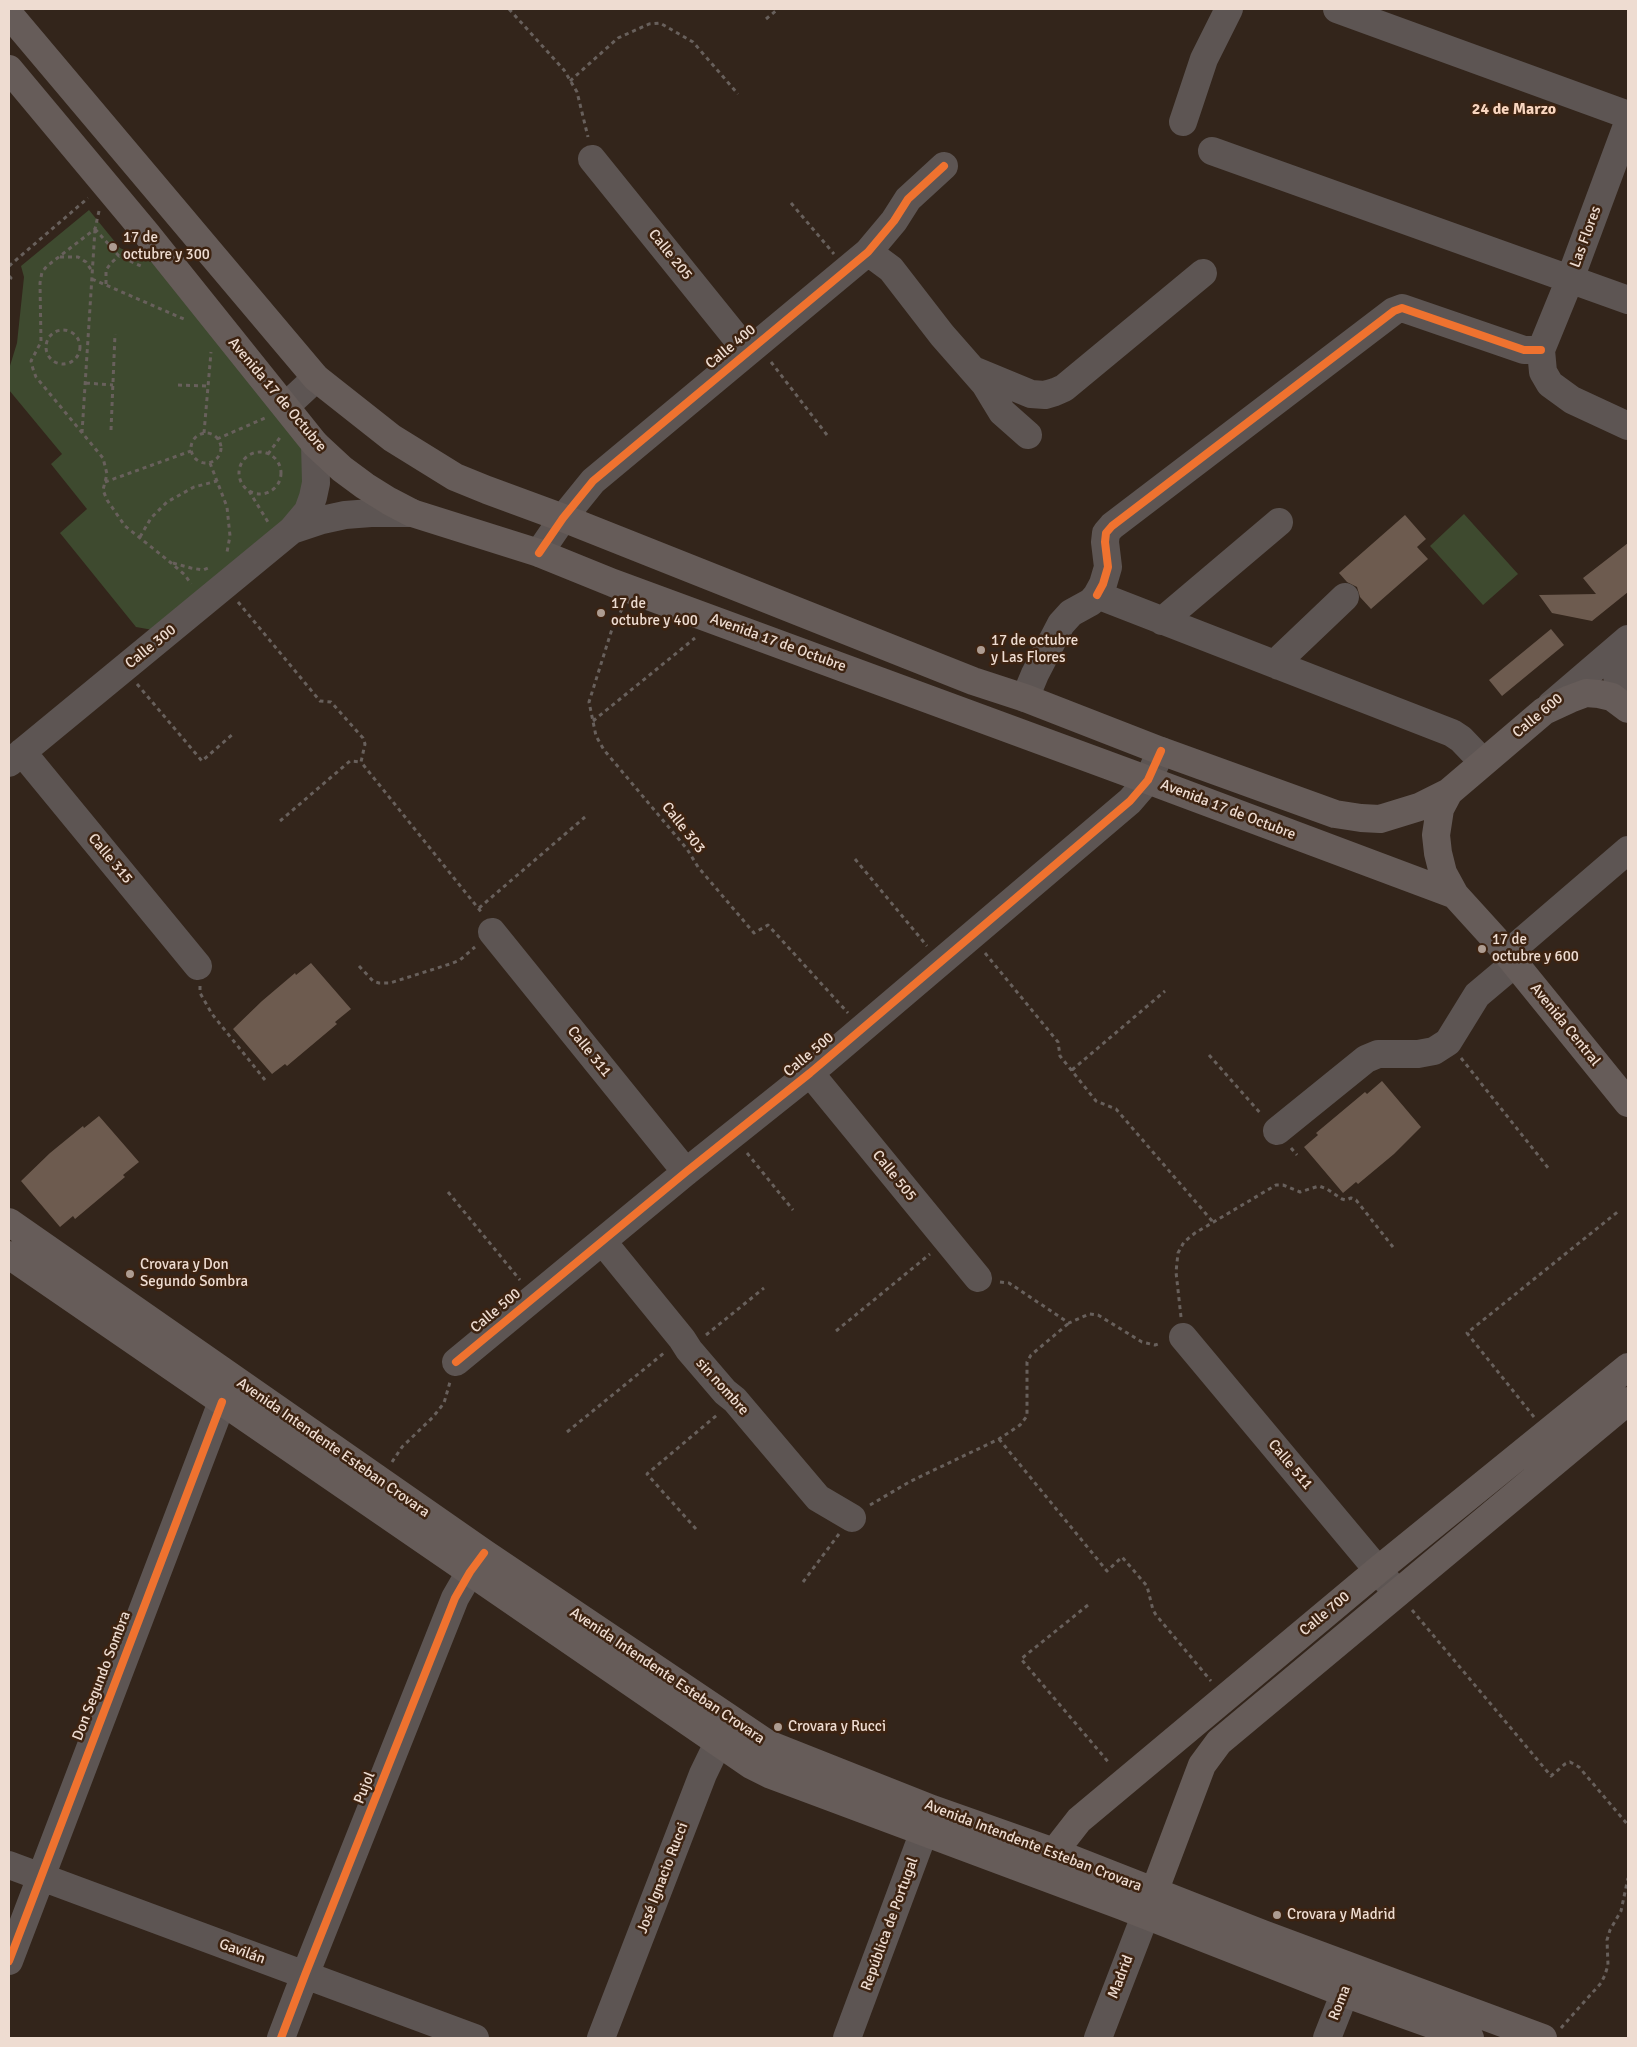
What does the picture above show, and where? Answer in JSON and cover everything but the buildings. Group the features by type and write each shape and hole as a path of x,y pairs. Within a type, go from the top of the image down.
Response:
{"main road":[{"name":"Avenida 17 de Octubre","path":"9,14 316,378 392,438 455,477 973,681 1025,698 1312,807 1361,818 1380,818 1419,807 1449,792"},
{"name":"Avenida 17 de Octubre","path":"9,69 105,183 278,411 342,469 365,486 412,513 539,553 633,590 1456,896"},
{"path":"1544,711 1586,694 1612,697 1628,708"},
{"name":"Calle 600","path":"1449,792 1544,711"},
{"name":"Avenida Central","path":"1449,792 1440,809 1436,835 1443,873 1456,896 1511,958 1628,1103"},
{"name":"Avenida Intendente Esteban Crovara","path":"9,1223 477,1562 725,1732 768,1744 928,1820 1045,1879 1149,1904 1354,1968 1551,2035"},
{"name":"Avenida Intendente Esteban Crovara","path":"9,1255 222,1402 477,1562"},
{"name":"Calle 700","path":"1045,1879 1054,1852 1079,1820 1378,1570 1628,1367"},
{"name":"Calle 700","path":"1149,1904 1202,1765 1219,1742 1397,1592 1624,1412"},
{"name":"Avenida Intendente Esteban Crovara","path":"928,1820 1054,1852 1149,1904 1344,1993 1470,2038"}],"street":[{"path":"1183,122 1204,59 1229,9"},
{"path":"1337,9 1628,115"},
{"name":"Las Flores","path":"1541,350 1628,123"},
{"path":"1212,151 1628,300"},
{"name":"Calle 205","path":"592,159 752,347"},
{"name":"Calle 400","path":"539,553 563,518 593,482 752,347 868,252 894,221 908,199 944,166"},
{"path":"868,252 891,269 942,336 985,384 1002,412 1028,434"},
{"path":"973,370 1031,394 1044,395 1055,392 1064,388 1203,274"},
{"path":"1025,698 1035,674 1062,624 1070,613 1091,602 1103,584 1108,567 1105,542 1106,533 1112,526 1394,311 1402,308 1524,350 1541,350 1543,372 1550,384 1572,400 1628,426"},
{"path":"278,411 316,378"},
{"path":"281,528 308,512 316,483 315,444"},
{"path":"281,528 345,515 412,513"},
{"path":"1162,621 1279,522"},
{"name":"Calle 300","path":"15,758 124,668 207,580 281,528"},
{"path":"1097,595 1452,733 1461,739 1483,762"},
{"path":"1280,666 1282,657 1345,597"},
{"path":"1628,640 1618,663 1617,675 1619,689 1628,708"},
{"name":"Calle 600","path":"1544,711 1628,640"},
{"name":"Calle 500","path":"456,1362 686,1172 810,1073 1130,801 1148,780 1161,751"},
{"name":"Calle 315","path":"15,758 198,966"},
{"path":"1276,1131 1366,1059 1378,1054 1418,1054 1434,1051 1448,1042 1477,995 1511,958 1628,850"},
{"name":"Calle 311","path":"492,932 686,1172"},
{"name":"Calle 505","path":"810,1073 978,1278"},
{"name":"sin nombre","path":"603,1242 725,1392 735,1400 818,1498 852,1518"},
{"name":"Calle 511","path":"1183,1338 1397,1592"},
{"path":"1599,1390 1624,1412"},
{"name":"Don Segundo Sombra","path":"9,1961 222,1402"},
{"name":"Pujol","path":"281,2038 455,1598 477,1562"},
{"name":"José Ignacio Rucci","path":"601,2038 703,1774 725,1732"},
{"name":"República de Portugal","path":"847,2038 928,1820"},
{"name":"Gavilán","path":"9,1865 475,2038"},
{"name":"Madrid","path":"1098,2038 1149,1904"},
{"name":"Roma","path":"1326,2038 1354,1968"}],"path":[{"path":"509,9 564,70 577,92 592,159"},
{"path":"766,19 778,9"},
{"path":"570,81 618,38 649,24 660,23 693,42 738,94"},
{"path":"82,433 95,229 105,183"},
{"path":"9,266 105,183"},
{"path":"791,203 847,269"},
{"path":"95,229 42,272 40,283 40,342 31,361 36,377 103,458 107,474 103,490 107,500 125,526 185,575 207,580"},
{"path":"95,229 119,256 150,269"},
{"path":"60,256 78,257 86,262 92,271"},
{"path":"106,285 106,270 119,256"},
{"path":"9,276 11,278 9,280"},
{"path":"92,279 187,321"},
{"path":"64,330 78,338 80,348 76,360 66,365 55,363 46,350 48,338 52,334 64,330"},
{"path":"111,430 115,334"},
{"path":"204,433 212,344"},
{"path":"752,347 827,435"},
{"path":"80,348 88,348"},
{"path":"86,383 113,384"},
{"path":"178,385 208,386"},
{"path":"217,439 278,411"},
{"path":"268,454 284,431 288,440"},
{"path":"199,434 209,434 217,439 220,443 220,452 215,460 210,463 200,462 193,456 191,451 192,441 199,434"},
{"path":"105,482 191,451"},
{"path":"249,490 255,493 268,492 278,483 280,476 278,463 268,454 254,453 243,460 239,473 244,486 281,528"},
{"path":"210,463 227,507 229,549 226,557 235,552"},
{"path":"140,537 150,518 168,502 194,487 217,480"},
{"path":"170,562 203,570 207,580 320,701 331,702 363,738 365,744 361,762"},
{"path":"593,721 702,631"},
{"path":"124,668 202,761 233,734"},
{"path":"280,821 350,761 361,762 479,908 492,932 460,960 390,982 379,983 373,981 359,966"},
{"path":"479,908 585,818"},
{"path":"855,859 940,962"},
{"path":"971,936 1058,1042 1060,1056 1096,1101 1116,1109 1213,1222"},
{"path":"198,966 200,992 212,1014 265,1080"},
{"path":"1072,1070 1165,991"},
{"path":"1448,1042 1549,1169"},
{"path":"1209,1055 1297,1155"},
{"path":"732,1135 794,1210"},
{"path":"803,1582 846,1523 852,1518 873,1503 911,1481 999,1439 1020,1425 1027,1416 1026,1362 1031,1355 1069,1323 1089,1314 1098,1315 1142,1342 1155,1345 1183,1338 1176,1272 1178,1253 1184,1242 1213,1222 1276,1185 1283,1185 1300,1192 1319,1186 1342,1199 1352,1198 1356,1200 1393,1247"},
{"path":"448,1192 534,1298"},
{"path":"1546,1433 1467,1333 1620,1210"},
{"path":"836,1331 946,1240"},
{"path":"978,1278 1009,1283 1069,1323"},
{"path":"567,1432 764,1288"},
{"path":"391,1463 402,1448 433,1417 444,1403 456,1362"},
{"path":"696,1530 646,1474 735,1400"},
{"path":"999,1439 1107,1571 1122,1557 1147,1586 1156,1615 1226,1697"},
{"path":"1397,1592 1551,1776 1564,1764 1570,1762 1579,1767 1628,1825"},
{"path":"1088,1605 1021,1659 1125,1782"},
{"path":"1551,2035 1601,1983 1605,1975 1608,1965 1607,1940 1610,1930 1621,1912 1628,1878"}],"green space":[{"path":"89,210 120,248 153,263 299,441 305,458 307,477 290,521 153,630 136,627 60,533 87,509 51,464 62,454 9,390 9,369 17,343 24,277 21,266"},
{"path":"1464,514 1518,574 1483,605 1430,546"}],"cycle path":[{"path":"539,553 563,518 593,481 868,252 894,221 908,199 944,166"},
{"path":"1097,595 1103,584 1108,567 1105,542 1106,533 1112,526 1394,311 1402,308 1524,350 1541,350"},
{"path":"456,1362 686,1172 810,1073 1130,801 1148,780 1161,751"},
{"path":"9,1961 222,1402"},
{"path":"281,2038 455,1598 484,1553"}],"place":[{"name":"17 de octubre y 300","path":"113,247"},
{"name":"17 de octubre y 400","path":"601,613"},
{"name":"17 de octubre y Las Flores","path":"981,650"},
{"name":"17 de octubre y 600","path":"1482,949"},
{"name":"Crovara y Don Segundo Sombra","path":"130,1274"},
{"name":"Crovara y Rucci","path":"778,1727"},
{"name":"Crovara y Madrid","path":"1277,1915"}],"district":[{"name":"24 de Marzo","path":"1514,110"}]}
